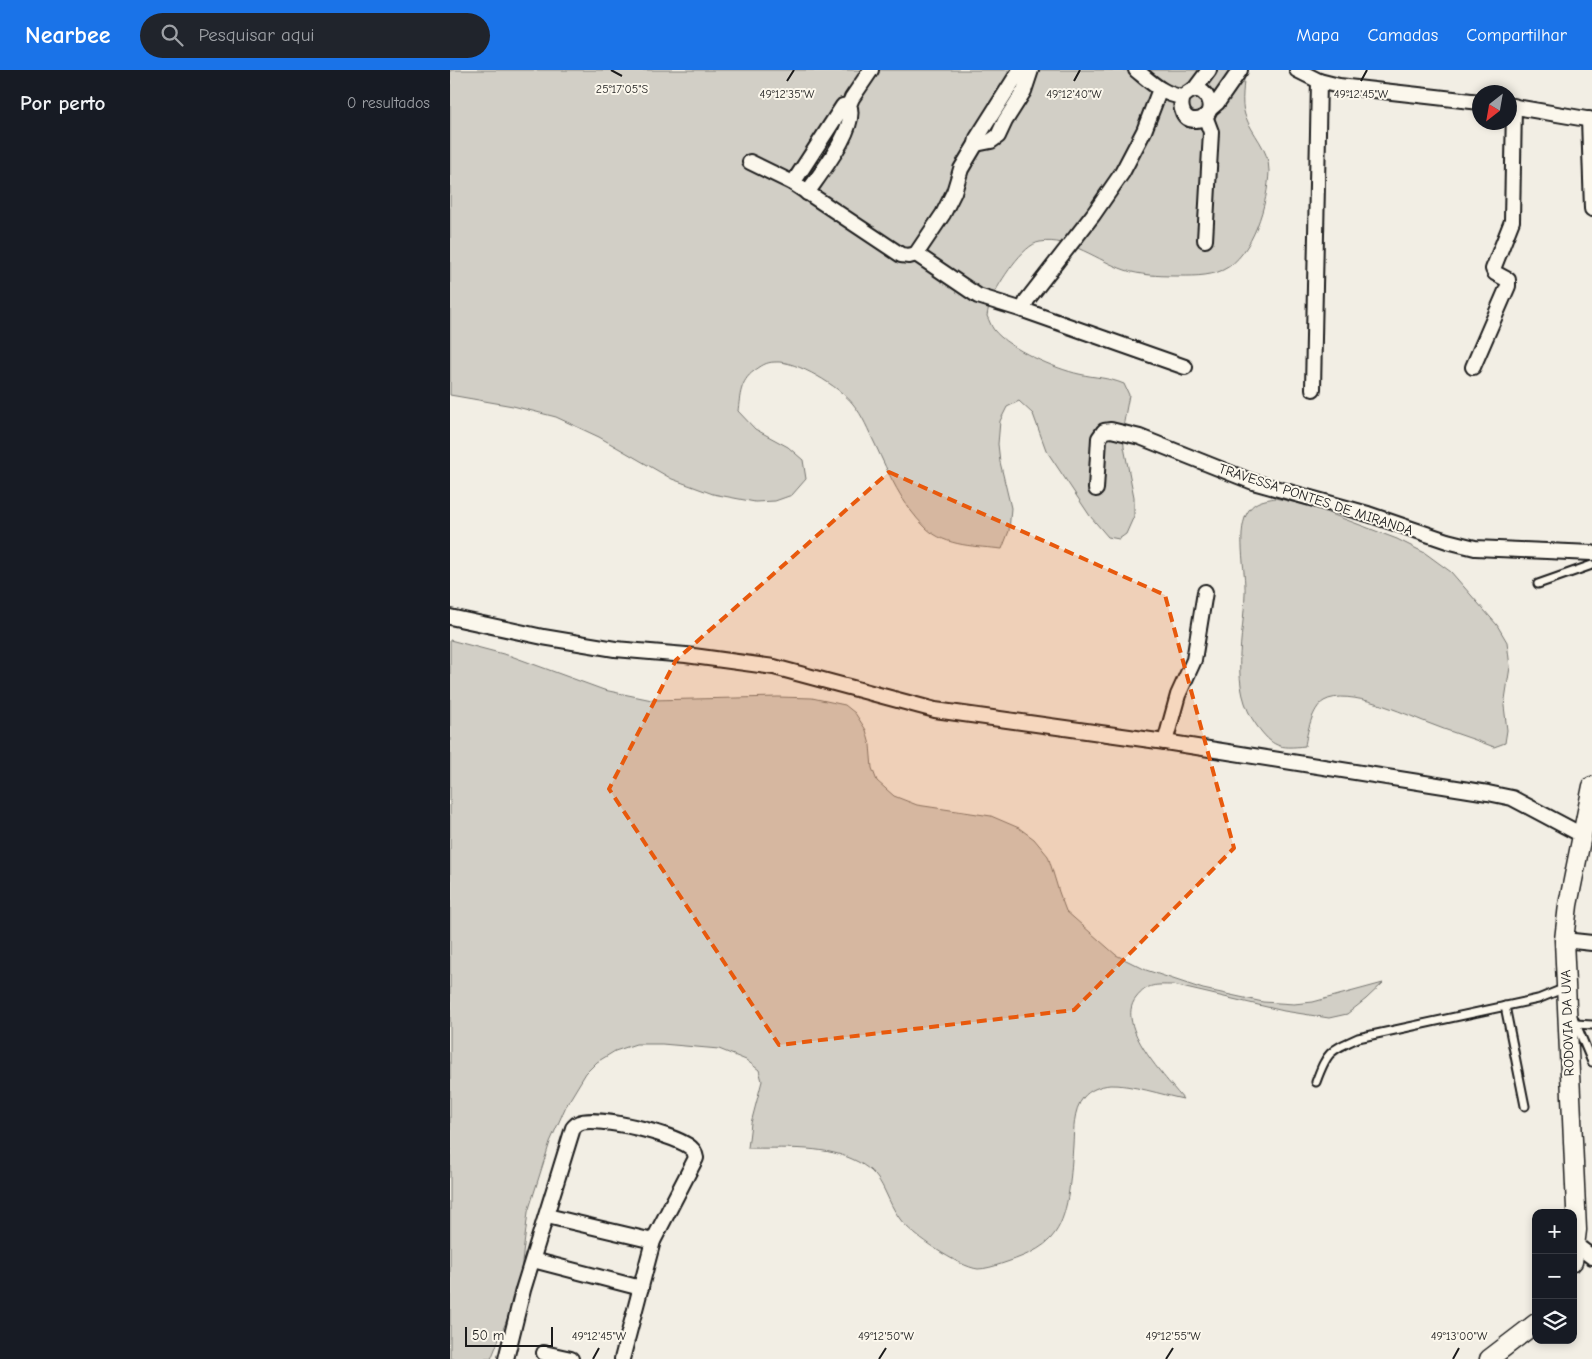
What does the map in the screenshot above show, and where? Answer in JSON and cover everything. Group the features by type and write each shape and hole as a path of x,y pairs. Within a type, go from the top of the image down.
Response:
{"street":[{"path":"807,193 846,134 851,117 849,105 871,70"},
{"path":"750,162 793,183 901,255 909,256 916,254 943,214 954,192 964,161 976,144 977,138 1020,70"},
{"path":"976,144 991,141 998,136 1024,91 1031,70"},
{"path":"1136,70 1160,90 1173,96 1199,91 1209,100 1207,112 1211,132 1205,240"},
{"path":"1209,70 1188,94 1181,106 1184,115 1188,118 1196,120 1217,103 1236,71"},
{"path":"1297,70 1318,81 1339,86 1472,101"},
{"path":"1313,389 1318,81"},
{"path":"1023,310 1027,300 1093,215 1122,173 1144,131 1160,90"},
{"path":"793,183 843,106 849,105"},
{"path":"1517,107 1590,120 1592,208"},
{"path":"1473,367 1508,286 1508,280 1495,273 1493,269 1512,221 1512,130"},
{"path":"916,254 978,296 1185,367"},
{"name":"TRAVESSA PONTES DE MIRANDA","path":"1096,489 1099,438 1104,431 1111,430 1140,437 1253,482 1368,514 1466,546 1592,553"},
{"path":"1165,742 1178,695 1194,660 1205,592"},
{"path":"450,617 543,638 615,649 686,655 774,667 935,710 1165,742 1488,793 1512,798 1582,835"},
{"name":"RODOVIA DA UVA","path":"1575,1209 1564,940 1568,905 1592,786"},
{"path":"1564,940 1592,944"},
{"path":"506,1359 523,1290 573,1128 579,1122 596,1121 632,1126 673,1139 693,1150 696,1158 653,1241 622,1359"},
{"path":"547,1216 653,1241"},
{"path":"1577,1246 1592,1257"},
{"path":"533,1260 641,1288"},
{"path":"1489,1359 1532,1326"},
{"path":"544,1354 570,1359"}],"lane":[{"path":"1538,584 1592,565"},
{"path":"1316,1082 1324,1060 1336,1048 1358,1038 1566,993 1576,1024 1592,1062"},
{"path":"1505,1006 1525,1106"},
{"path":"1576,1024 1592,1024"}],"highlighted area":[{"path":"889,472 1165,595 1234,848 1074,1010 779,1045 609,789 676,660"}],"shaded area":[{"path":"450,70 1244,70 1243,99 1245,115 1263,148 1268,163 1266,198 1257,227 1243,253 1234,263 1223,270 1205,275 1186,276 1136,273 1115,266 1073,246 1051,241 1033,244 1026,249 1000,283 989,304 987,316 994,330 1021,351 1069,371 1124,384 1129,395 1123,427 1124,447 1134,497 1134,516 1126,534 1119,539 1108,537 1090,516 1046,450 1033,414 1019,401 1007,407 1000,421 998,444 1000,462 1011,508 1009,531 1002,549 962,545 934,534 917,519 897,489 860,413 847,397 817,376 794,365 775,362 761,366 746,379 739,400 738,411 755,429 788,447 803,460 806,479 792,495 775,501 755,502 713,494 672,479 599,437 556,417 513,406 450,395"},
{"path":"1275,498 1310,506 1397,539 1425,553 1451,572 1497,625 1507,642 1510,667 1504,706 1507,730 1505,743 1494,747 1391,708 1347,697 1334,698 1320,704 1311,721 1305,746 1283,747 1268,738 1257,726 1248,711 1240,678 1245,593 1242,539 1245,518 1251,507 1260,501"},
{"path":"450,640 511,656 604,690 652,700 778,697 812,698 845,705 855,713 866,730 870,745 872,768 877,781 894,796 917,805 991,816 1019,828 1034,839 1048,856 1066,911 1116,955 1146,970 1203,989 1263,1002 1294,1004 1313,1002 1383,983 1347,1014 1329,1018 1284,1011 1173,985 1148,987 1136,998 1131,1009 1132,1022 1137,1037 1145,1051 1183,1099 1118,1085 1102,1086 1088,1093 1077,1108 1067,1203 1055,1233 1031,1253 981,1269 959,1263 914,1233 900,1219 877,1178 871,1171 852,1159 814,1150 748,1148 751,1123 762,1081 759,1070 746,1060 719,1049 662,1044 636,1044 615,1051 597,1062 586,1073 566,1106 550,1142 528,1212 520,1279 510,1312 491,1359 450,1359"}]}
